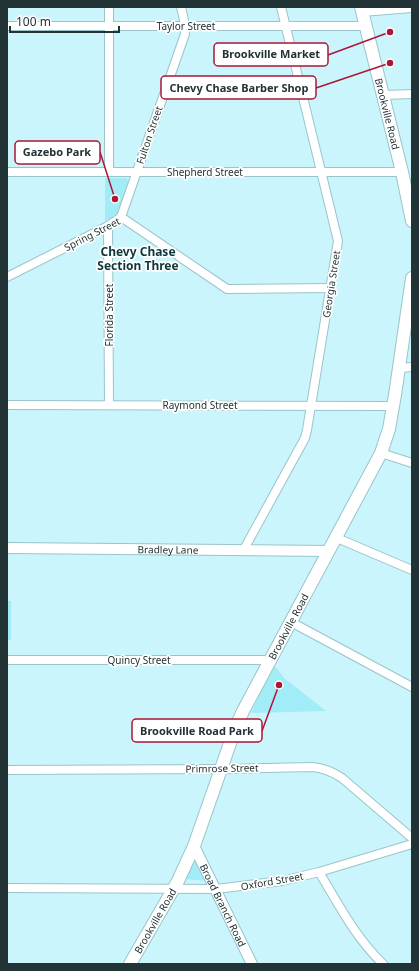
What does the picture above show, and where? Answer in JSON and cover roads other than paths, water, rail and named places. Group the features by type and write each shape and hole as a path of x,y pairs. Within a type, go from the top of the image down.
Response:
{"main road":[{"name":"Brookville Road","path":"362,10 411,204 412,221"},
{"name":"Brookville Road","path":"130,964 174,889 194,846 240,719 381,453 389,429 393,406 406,368 412,278"}],"street":[{"path":"109,7 109,172"},
{"name":"Fulton Street","path":"121,217 184,34 185,26 181,7"},
{"name":"Georgia Street","path":"243,551 305,438 312,404 338,241 281,7"},
{"path":"362,10 409,8"},
{"name":"Taylor Street","path":"7,26 366,26"},
{"path":"384,95 412,94"},
{"name":"Shepherd Street","path":"7,172 402,172"},
{"name":"Spring Street","path":"7,277 108,226 121,217 227,289 330,288"},
{"name":"Florida Street","path":"108,226 109,405"},
{"name":"Raymond Street","path":"7,405 312,404 393,406"},
{"path":"381,453 412,463"},
{"path":"336,538 412,570"},
{"name":"Bradley Lane","path":"7,548 329,551"},
{"path":"291,622 412,687"},
{"name":"Quincy Street","path":"7,660 270,660"},
{"name":"Primrose Street","path":"7,770 312,767 330,771 342,778 412,838"},
{"name":"Oxford Street","path":"7,888 216,890 269,884 319,872 412,844"},
{"name":"Broad Branch Road","path":"194,846 252,964"},
{"path":"319,872 352,928 365,945 383,964"}],"place":[{"name":"Brookville Market","path":"390,32"},
{"name":"Chevy Chase Barber Shop","path":"390,63"},
{"name":"Gazebo Park","path":"115,199"},
{"name":"Brookville Road Park","path":"279,685"}],"district":[{"name":"Chevy Chase Section Three","path":"138,258"}]}
